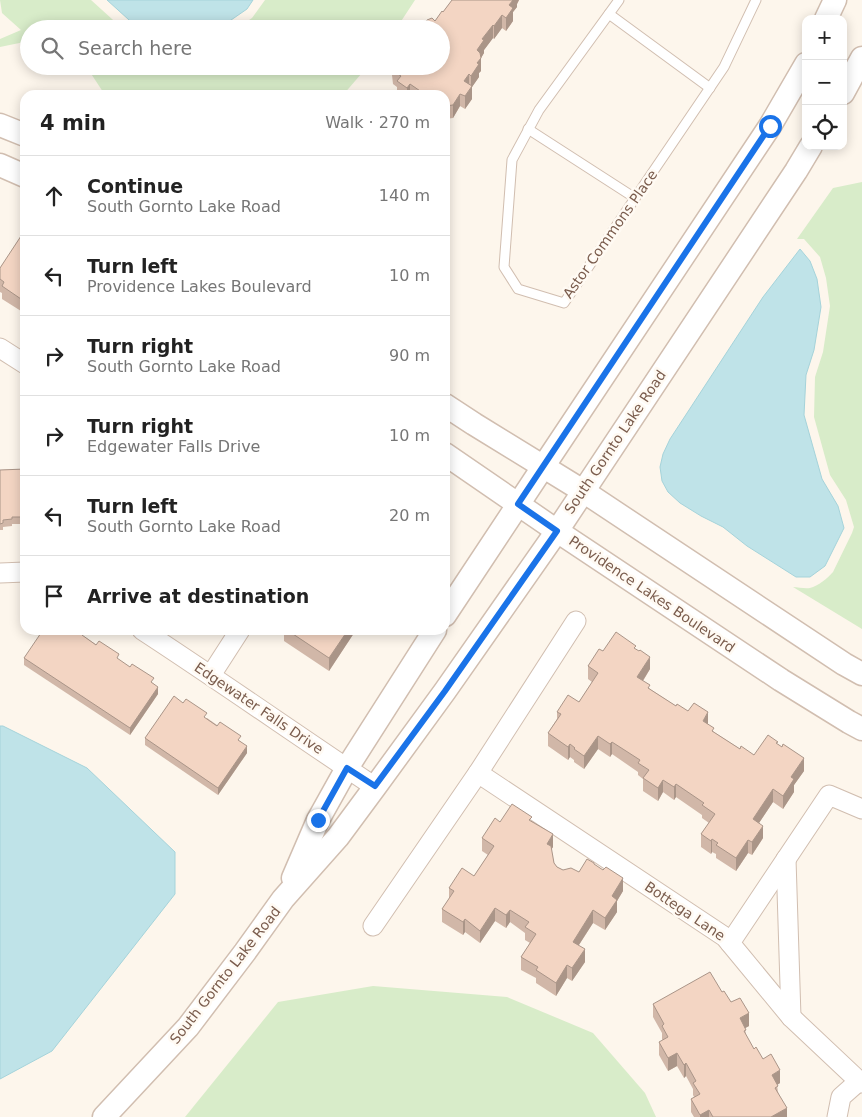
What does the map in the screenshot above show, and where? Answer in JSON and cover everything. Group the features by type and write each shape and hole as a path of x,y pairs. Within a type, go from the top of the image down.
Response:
{"street":[{"path":"828,15 835,0"},
{"path":"847,86 862,58"},
{"path":"450,607 542,466 770,126 802,71"},
{"path":"0,124 20,133"},
{"name":"South Gornto Lake Road","path":"104,1117 188,1027 284,899 338,837 445,691 557,531 809,150"},
{"path":"0,165 20,174"},
{"path":"0,348 20,361"},
{"path":"450,408 583,491 844,664 862,674"},
{"name":"Providence Lakes Boulevard","path":"450,457 781,680 862,729"},
{"path":"0,573 20,572"},
{"path":"373,926 478,773 576,621"},
{"name":"Edgewater Falls Drive","path":"150,635 375,786"},
{"path":"210,675 237,635"},
{"name":"South Gornto Lake Road","path":"284,899 318,820 347,768 432,635"},
{"name":"Bottega Lane","path":"478,773 725,938 792,1017 860,1082"},
{"path":"730,943 829,795 862,809"},
{"path":"786,859 792,1017"},
{"path":"837,1117 841,1097 860,1082"}],"lane":[{"name":"Astor Commons Place","path":"619,0 539,110 512,160 504,267 518,289 564,303 724,67 756,0"},
{"path":"609,14 710,88"},
{"path":"528,129 635,198"}],"green space":[{"path":"0,0 91,0 113,20 20,20 20,29 2,13"},
{"path":"265,0 415,0 402,20 249,20"},
{"path":"20,30 20,43 0,47 0,39"},
{"path":"92,75 360,75 347,90 102,90"},
{"path":"862,182 862,629 793,587 810,588 823,582 833,572 854,527 846,500 830,475 814,417 815,377 823,352 830,306 826,278 820,257 804,239 797,239 833,188"},
{"path":"373,986 507,997 593,1033 645,1093 656,1117 185,1117 278,1002"}],"water":[{"path":"107,0 253,0 247,9 231,20 129,20"},
{"path":"800,249 810,261 817,279 821,307 814,350 806,375 804,415 822,479 838,506 844,528 825,566 810,577 796,577 747,546 723,527 680,503 668,492 662,481 660,467 663,454 670,439 763,297"},
{"path":"0,726 87,768 175,852 175,894 52,1051 0,1079"}],"building":[{"path":"452,0 513,0 509,5 513,8 506,18 502,15 482,39 484,40 477,50 481,58 477,63 479,64 471,76 469,74 464,81 472,86 465,96 460,94 453,105 450,105 450,90 419,90 410,84 407,88 397,81 401,76 399,75 450,75 450,20 436,20"},
{"path":"20,238 20,298 2,286 4,282 0,279 0,268"},
{"path":"20,469 20,517 3,520 3,523 0,524 0,470"},
{"path":"616,632 636,646 634,648 650,657 637,677 650,685 648,688 676,706 677,704 688,711 694,703 708,712 703,721 714,728 712,731 740,749 741,746 754,755 768,735 782,747 783,744 804,758 791,777 794,779 783,796 773,789 753,819 763,826 752,842 748,840 736,858 716,845 718,843 712,839 711,841 701,834 715,814 702,805 704,803 676,784 674,787 663,780 658,788 643,778 649,770 638,763 640,760 612,742 610,744 598,736 584,756 570,744 568,747 548,733 561,714 557,712 568,695 579,702 598,673 588,666 599,649 603,651"},
{"path":"40,635 82,635 96,645 99,641 119,654 117,658 130,667 132,664 154,678 151,682 158,687 130,728 24,658"},
{"path":"294,635 345,635 329,658"},
{"path":"174,696 183,703 186,699 207,713 204,717 217,726 220,722 241,736 238,740 247,746 218,788 145,738"},
{"path":"512,804 532,817 529,820 553,834 547,844 551,846 554,863 557,867 563,870 571,868 579,872 587,859 603,870 606,867 623,878 612,896 617,900 605,918 593,910 573,942 585,949 572,968 567,965 556,983 536,970 538,967 521,957 536,934 525,927 529,922 510,910 506,915 495,908 480,931 465,919 463,922 442,909 454,891 449,888 462,868 474,876 494,846 482,838 495,818 500,822"},
{"path":"710,972 722,992 724,991 731,1002 740,998 749,1013 740,1018 746,1030 744,1031 754,1049 756,1047 763,1059 771,1054 780,1070 772,1075 778,1086 775,1088 787,1108 771,1117 713,1117 709,1110 700,1115 691,1099 700,1094 693,1083 696,1081 686,1063 684,1065 677,1053 668,1058 659,1042 668,1037 662,1026 664,1024 653,1004"}],"route":[{"path":"318,820 347,768 375,786 445,691 557,531 518,504 770,126"}]}
